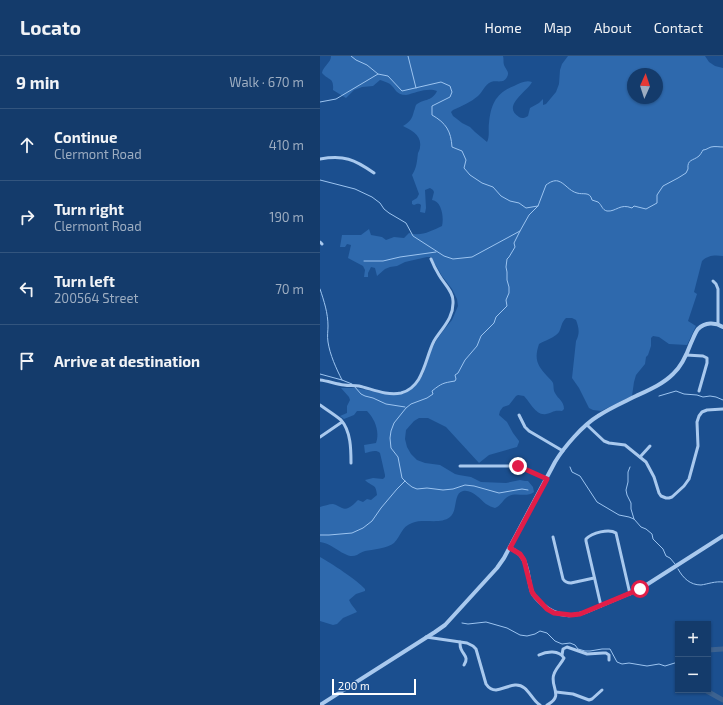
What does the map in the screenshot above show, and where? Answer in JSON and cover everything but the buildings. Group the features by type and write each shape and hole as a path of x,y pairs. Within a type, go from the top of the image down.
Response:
{"street":[{"path":"320,159 342,157 363,165 374,173"},
{"path":"320,380 381,392 400,393 412,386 422,372 433,344 450,318 453,310 452,294 439,275 431,259"},
{"path":"713,282 716,284 718,289 718,322 723,327"},
{"path":"320,705 445,625 504,558 562,451 587,425 598,416 657,386 668,378 679,368 700,328 707,324 718,322 723,316"},
{"path":"686,355 703,356 707,358 699,391"},
{"path":"320,405 342,422 346,428 351,450 351,463"},
{"path":"587,425 604,441 625,445 646,462 654,477 659,493 661,496 669,498 686,484 689,479 698,446 699,416 702,412 707,410 723,409"},
{"path":"520,415 525,427 529,431 562,451"},
{"path":"320,437 342,422"},
{"path":"640,457 650,446"},
{"path":"460,466 518,466 547,479"},
{"path":"601,606 586,539 592,534 613,531 617,535 630,594"},
{"path":"510,548 522,557 534,595 539,601 550,611 558,614 576,615 630,594 645,586 723,536"},
{"path":"553,537 563,579 567,583 594,578"},
{"path":"426,637 460,642 473,646 476,649 486,684 489,688 496,690 514,685 522,686 527,690 534,701 540,705"},
{"path":"460,642 467,659 464,665"},
{"path":"547,705 553,700 556,692 553,684 553,676 564,659 562,655 563,650 567,647 587,654 606,653 609,655 609,660"},
{"path":"539,655 548,652 562,655"},
{"path":"556,692 573,694 588,700 592,700 602,690"}],"shaded area":[{"path":"331,56 503,56 504,65 508,74 506,79 489,83 475,98 451,112 453,116 470,127 487,142 491,110 499,96 508,89 521,83 528,81 532,82 514,103 513,108 514,113 519,117 527,117 530,108 543,99 543,105 546,104 556,92 559,84 562,64 568,56 705,56 709,62 715,66 723,68 723,256 712,256 702,261 694,292 697,294 688,321 696,326 687,345 669,344 659,337 653,336 651,338 651,346 646,357 645,364 636,375 632,396 601,411 593,410 589,408 572,378 576,341 579,330 576,320 566,318 557,334 539,344 537,354 537,362 553,383 554,392 562,402 564,409 562,411 556,411 549,414 542,414 536,411 524,396 516,396 509,405 503,407 499,415 507,422 519,441 517,447 489,455 479,463 446,427 428,418 419,418 406,430 405,439 407,447 417,460 425,463 440,465 455,474 471,477 481,482 506,483 520,480 528,481 533,487 534,492 528,495 509,496 495,508 486,504 470,491 460,492 454,511 450,517 442,521 422,521 412,523 406,527 391,545 361,552 352,556 346,555 327,544 320,542 320,507 333,504 346,509 351,507 358,500 363,502 367,499 371,500 377,495 376,489 365,480 373,478 383,479 385,475 380,453 375,451 365,453 364,445 376,443 377,439 377,430 372,418 367,411 357,411 354,415 344,419 340,416 347,413 347,406 350,400 341,388 355,388 389,394 403,394 416,385 423,375 429,355 436,341 452,320 458,306 457,299 452,289 442,276 431,257 405,262 397,266 390,267 385,269 377,276 375,268 371,267 368,277 364,277 365,270 363,266 348,258 351,245 347,244 345,247 340,247 342,235 361,235 369,229 371,235 382,237 386,240 394,237 404,238 409,233 426,233 442,226 442,210 438,203 432,200 433,190 430,188 425,190 425,213 420,212 420,204 412,204 412,201 417,198 419,194 412,175 416,167 420,143 418,136 403,126 409,122 416,105 430,99 437,91 426,90 403,95 398,93 390,84 380,80 373,86 362,87 354,90 346,98 333,90 332,81 322,73"},
{"path":"320,557 337,567 365,589 365,591 356,594 349,600 357,612 343,618 337,624 333,625 320,621"}],"waterway":[{"path":"351,56 367,65 378,74"},
{"path":"408,56 416,88"},
{"path":"320,102 336,99 378,74 388,76 402,91 441,82 450,86 452,92 450,97 432,106 432,115 441,121 447,128 452,147 462,151 466,160 464,168 470,175 482,183 493,187 501,196 510,201 519,203 526,208 538,206"},
{"path":"528,490 522,489 499,493 465,485 453,489 443,490 427,488 417,489 412,487 402,478 398,457 391,448 390,438 394,423 411,404 427,398 433,394 432,391 441,385 455,381 455,375 477,346 481,336 494,323 496,317 507,306 506,300 509,293 506,267 507,259 515,247 514,243 529,215 538,206 546,185 554,181 560,182 574,192 590,195 592,200 598,202 604,210 607,211 624,206 632,208 634,206 646,209 657,203 657,195 663,186 686,173 688,163 699,156 703,150 710,147 723,147"},
{"path":"320,180 355,189 372,197 389,213 406,223 413,236 444,256 453,259 472,257 520,231"},
{"path":"364,261 383,261 436,252"},
{"path":"320,289 327,316 329,347 342,380"},
{"path":"320,374 352,384"},
{"path":"354,386 361,394 365,396 386,404 405,407"},
{"path":"659,396 676,391 703,397 716,397 723,400"},
{"path":"570,467 572,472 580,476 597,502 619,515 634,519 641,527 652,534 653,539 663,549 666,556 675,564"},
{"path":"630,467 626,490 631,503 634,519"},
{"path":"320,535 352,533 363,528 372,521 381,508 405,481"},
{"path":"678,569 682,575 693,584 701,585 714,582 723,582"},
{"path":"462,623 468,624 486,622 507,628 520,635 527,636 540,631 547,633 555,641 562,644 570,643 575,645 578,649 585,651 610,649 617,662 622,664 629,663 647,666 659,664 665,666 675,663"},
{"path":"711,650 723,649"},
{"path":"710,693 723,700"}],"route":[{"path":"518,466 547,479 510,548 520,554 524,560 532,592 539,601 547,609 554,613 576,615 640,589"}]}
